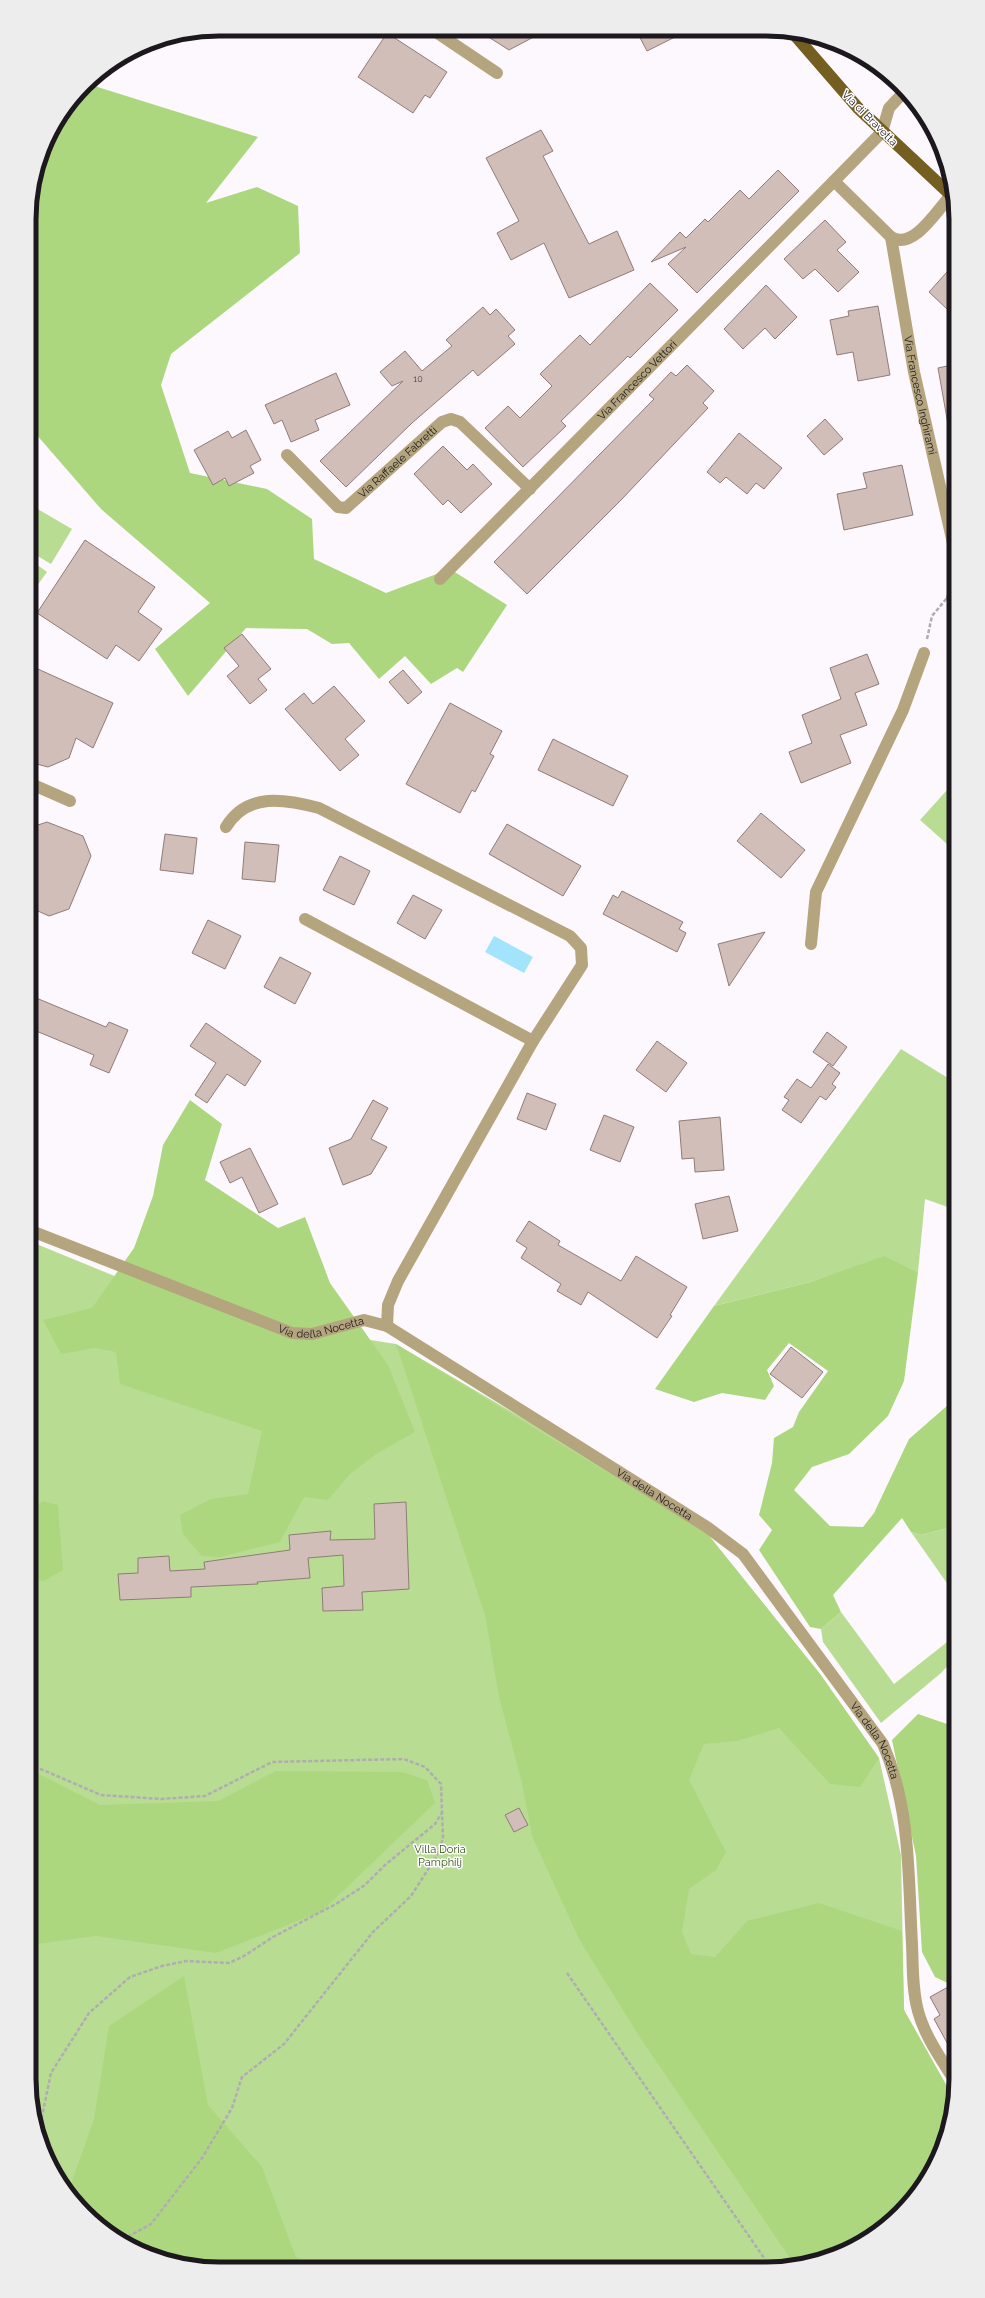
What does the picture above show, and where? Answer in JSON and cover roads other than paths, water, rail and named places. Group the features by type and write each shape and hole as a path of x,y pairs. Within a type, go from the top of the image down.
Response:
{"main road":[{"name":"Via di Bravetta","path":"799,40 837,85 882,132 946,191"}],"street":[{"path":"442,36 497,73"},
{"path":"882,132 889,108 901,95"},
{"name":"Via Francesco Vettori","path":"440,579 882,132"},
{"path":"834,181 891,237 902,241 911,238 948,200"},
{"name":"Via Francesco Inghirami","path":"891,237 914,372 949,526"},
{"name":"Via Raffaele Fabretti","path":"287,455 338,507 346,508 442,422 451,419 460,422 530,489"},
{"path":"811,944 816,892 903,710 924,653"},
{"path":"36,786 70,801"},
{"path":"226,827 234,814 258,802 278,801 319,808 570,936 581,948 582,965 533,1041 398,1281 388,1305 387,1326"},
{"path":"305,919 533,1041"},
{"name":"Via della Nocetta","path":"36,1233 292,1332 312,1334 364,1320 387,1326 694,1518 744,1554 883,1744 889,1756 900,1792 906,1829 916,2001 927,2034 949,2071"}],"water":[{"path":"494,936 533,957 524,973 485,952"}],"park label":[{"name":"Villa Doria Pamphilj","path":"440,1855"}]}
